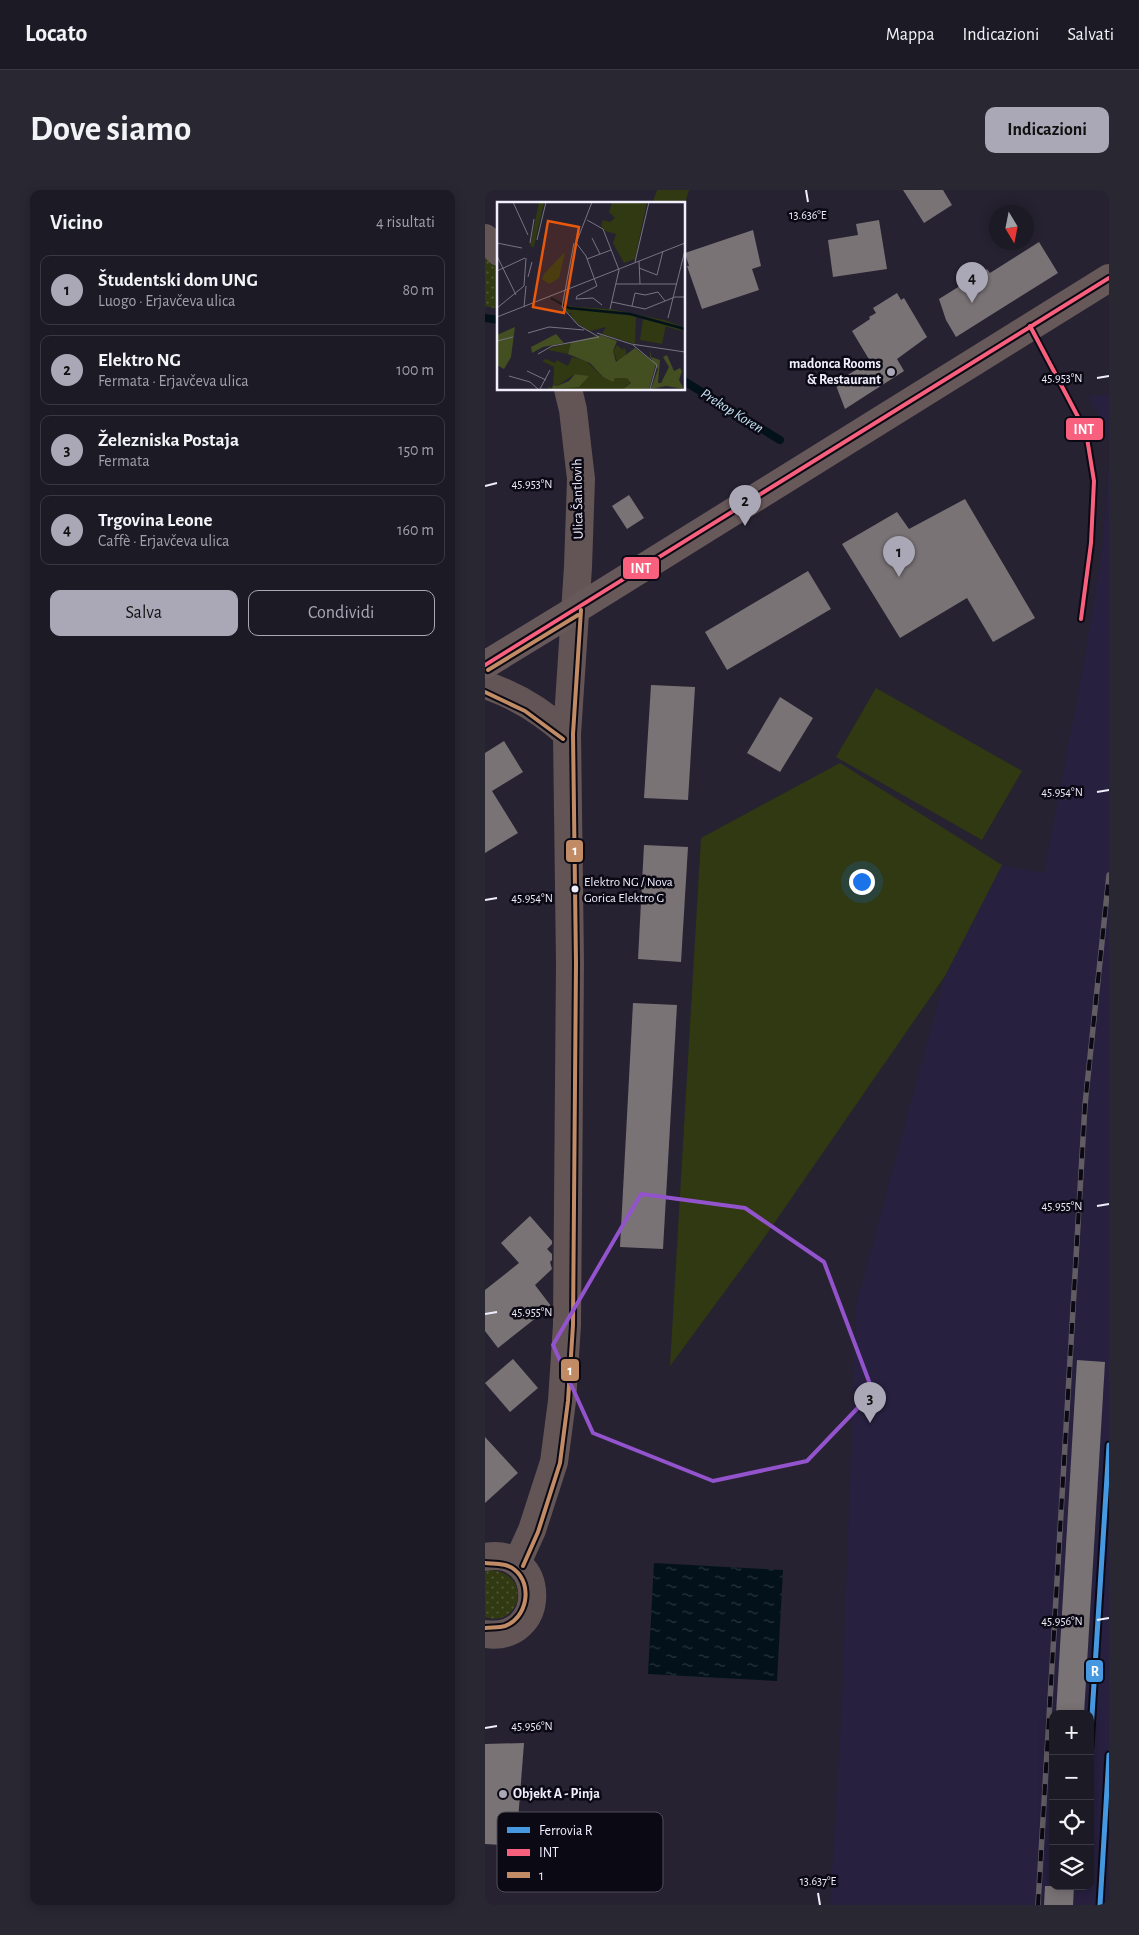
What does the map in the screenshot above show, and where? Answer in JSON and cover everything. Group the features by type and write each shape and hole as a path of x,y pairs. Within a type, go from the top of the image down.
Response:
{"main road":[{"path":"485,665 1109,278"}],"street":[{"path":"485,238 497,250"},
{"name":"Ulica Šantlovih","path":"517,1563 532,1530 554,1462 563,1401 567,1325 571,963 567,734 581,479 573,410 568,390"},
{"path":"485,685 521,701 554,722 567,734"},
{"path":"485,1556 506,1557 517,1563 526,1572 534,1594 532,1607 518,1627 507,1633 485,1634"}],"highlighted area":[{"path":"641,1194 745,1208 824,1262 873,1392 807,1461 713,1481 593,1433 553,1345"}],"shaded area":[{"path":"1109,395 1109,442 1103,422 1088,396"},
{"path":"1109,461 1109,1905 830,1905 842,1702 856,1306 945,976 1002,865 1044,873 1083,668 1102,551"}],"green space":[{"path":"657,190 689,190 685,203 653,202"},
{"path":"485,253 497,268 497,309 485,306"},
{"path":"876,688 1022,771 982,840 836,757"},
{"path":"840,763 1002,865 945,976 759,1245 670,1366 701,838"},
{"path":"491,1570 505,1574 513,1581 517,1590 517,1600 514,1608 507,1615 497,1619 485,1617 485,1572"}],"water":[{"path":"654,1563 783,1570 777,1681 648,1674"}],"building":[{"path":"903,190 943,190 952,205 924,223"},
{"path":"879,220 887,269 833,277 828,240 858,235 856,224"},
{"path":"753,230 761,266 752,269 759,290 702,309 687,266 689,266 685,253"},
{"path":"1039,242 1058,273 956,337 946,320 939,299 987,269 990,273 1026,250 1034,250 1034,245"},
{"path":"897,293 901,300 904,298 927,337 897,359 904,371 845,409 835,383 870,361 852,331 876,313 873,308"},
{"path":"629,495 644,518 627,529 612,506"},
{"path":"965,499 1035,618 993,642 967,598 900,638 842,544 897,512 909,529"},
{"path":"808,571 831,609 727,670 705,632"},
{"path":"651,685 695,687 688,800 644,798"},
{"path":"780,697 813,718 780,772 747,753"},
{"path":"504,741 523,772 492,791 518,833 485,853 485,753"},
{"path":"644,845 688,847 681,962 638,959"},
{"path":"633,1003 677,1005 663,1249 620,1247"},
{"path":"530,1216 552,1241 552,1244 547,1249 552,1254 550,1262 552,1269 535,1285 551,1306 498,1348 485,1331 485,1290 519,1263 501,1243"},
{"path":"513,1359 538,1388 510,1412 485,1383"},
{"path":"1077,1360 1105,1362 1084,1710 1056,1710"},
{"path":"485,1437 518,1473 485,1503"},
{"name":"Objekt A - Pinja","path":"524,1743 519,1812 497,1812 497,1845 485,1844 485,1744"},
{"path":"1045,1886 1049,1886 1049,1890 1074,1890 1073,1905 1044,1905"}],"waterway":[{"name":"Prekop Koren","path":"485,318 497,320"},
{"name":"Prekop Koren","path":"685,382 780,440"}],"railway":[{"path":"1038,1905 1085,1105 1109,875"}],"rail line":[{"name":"R","path":"1092,1710 1109,1445"},
{"name":"R","path":"1100,1905 1109,1755"}],"transit line":[{"name":"INT","path":"485,665 1109,278"},
{"name":"INT","path":"1030,326 1086,432 1094,481 1091,543 1081,619"},
{"name":"1","path":"523,1566 538,1532 560,1463 568,1401 573,1325 576,963 573,734 581,610"},
{"name":"1","path":"488,670 578,615"},
{"name":"1","path":"485,692 525,711 563,739"},
{"name":"1","path":"485,1563 501,1564 515,1570 521,1576 526,1592 523,1609 512,1622 503,1627 485,1628"}],"place":[{"name":"Trgovina Leone","path":"972,303"},
{"name":"madonca Rooms & Restaurant","path":"891,372"},
{"name":"Elektro NG","path":"745,526"},
{"name":"Študentski dom UNG","path":"899,577"},
{"name":"Elektro NG / Nova Gorica Elektro G","path":"575,889"},
{"name":"Železniska Postaja","path":"870,1423"},
{"name":"Objekt A - Pinja","path":"503,1794"}]}
